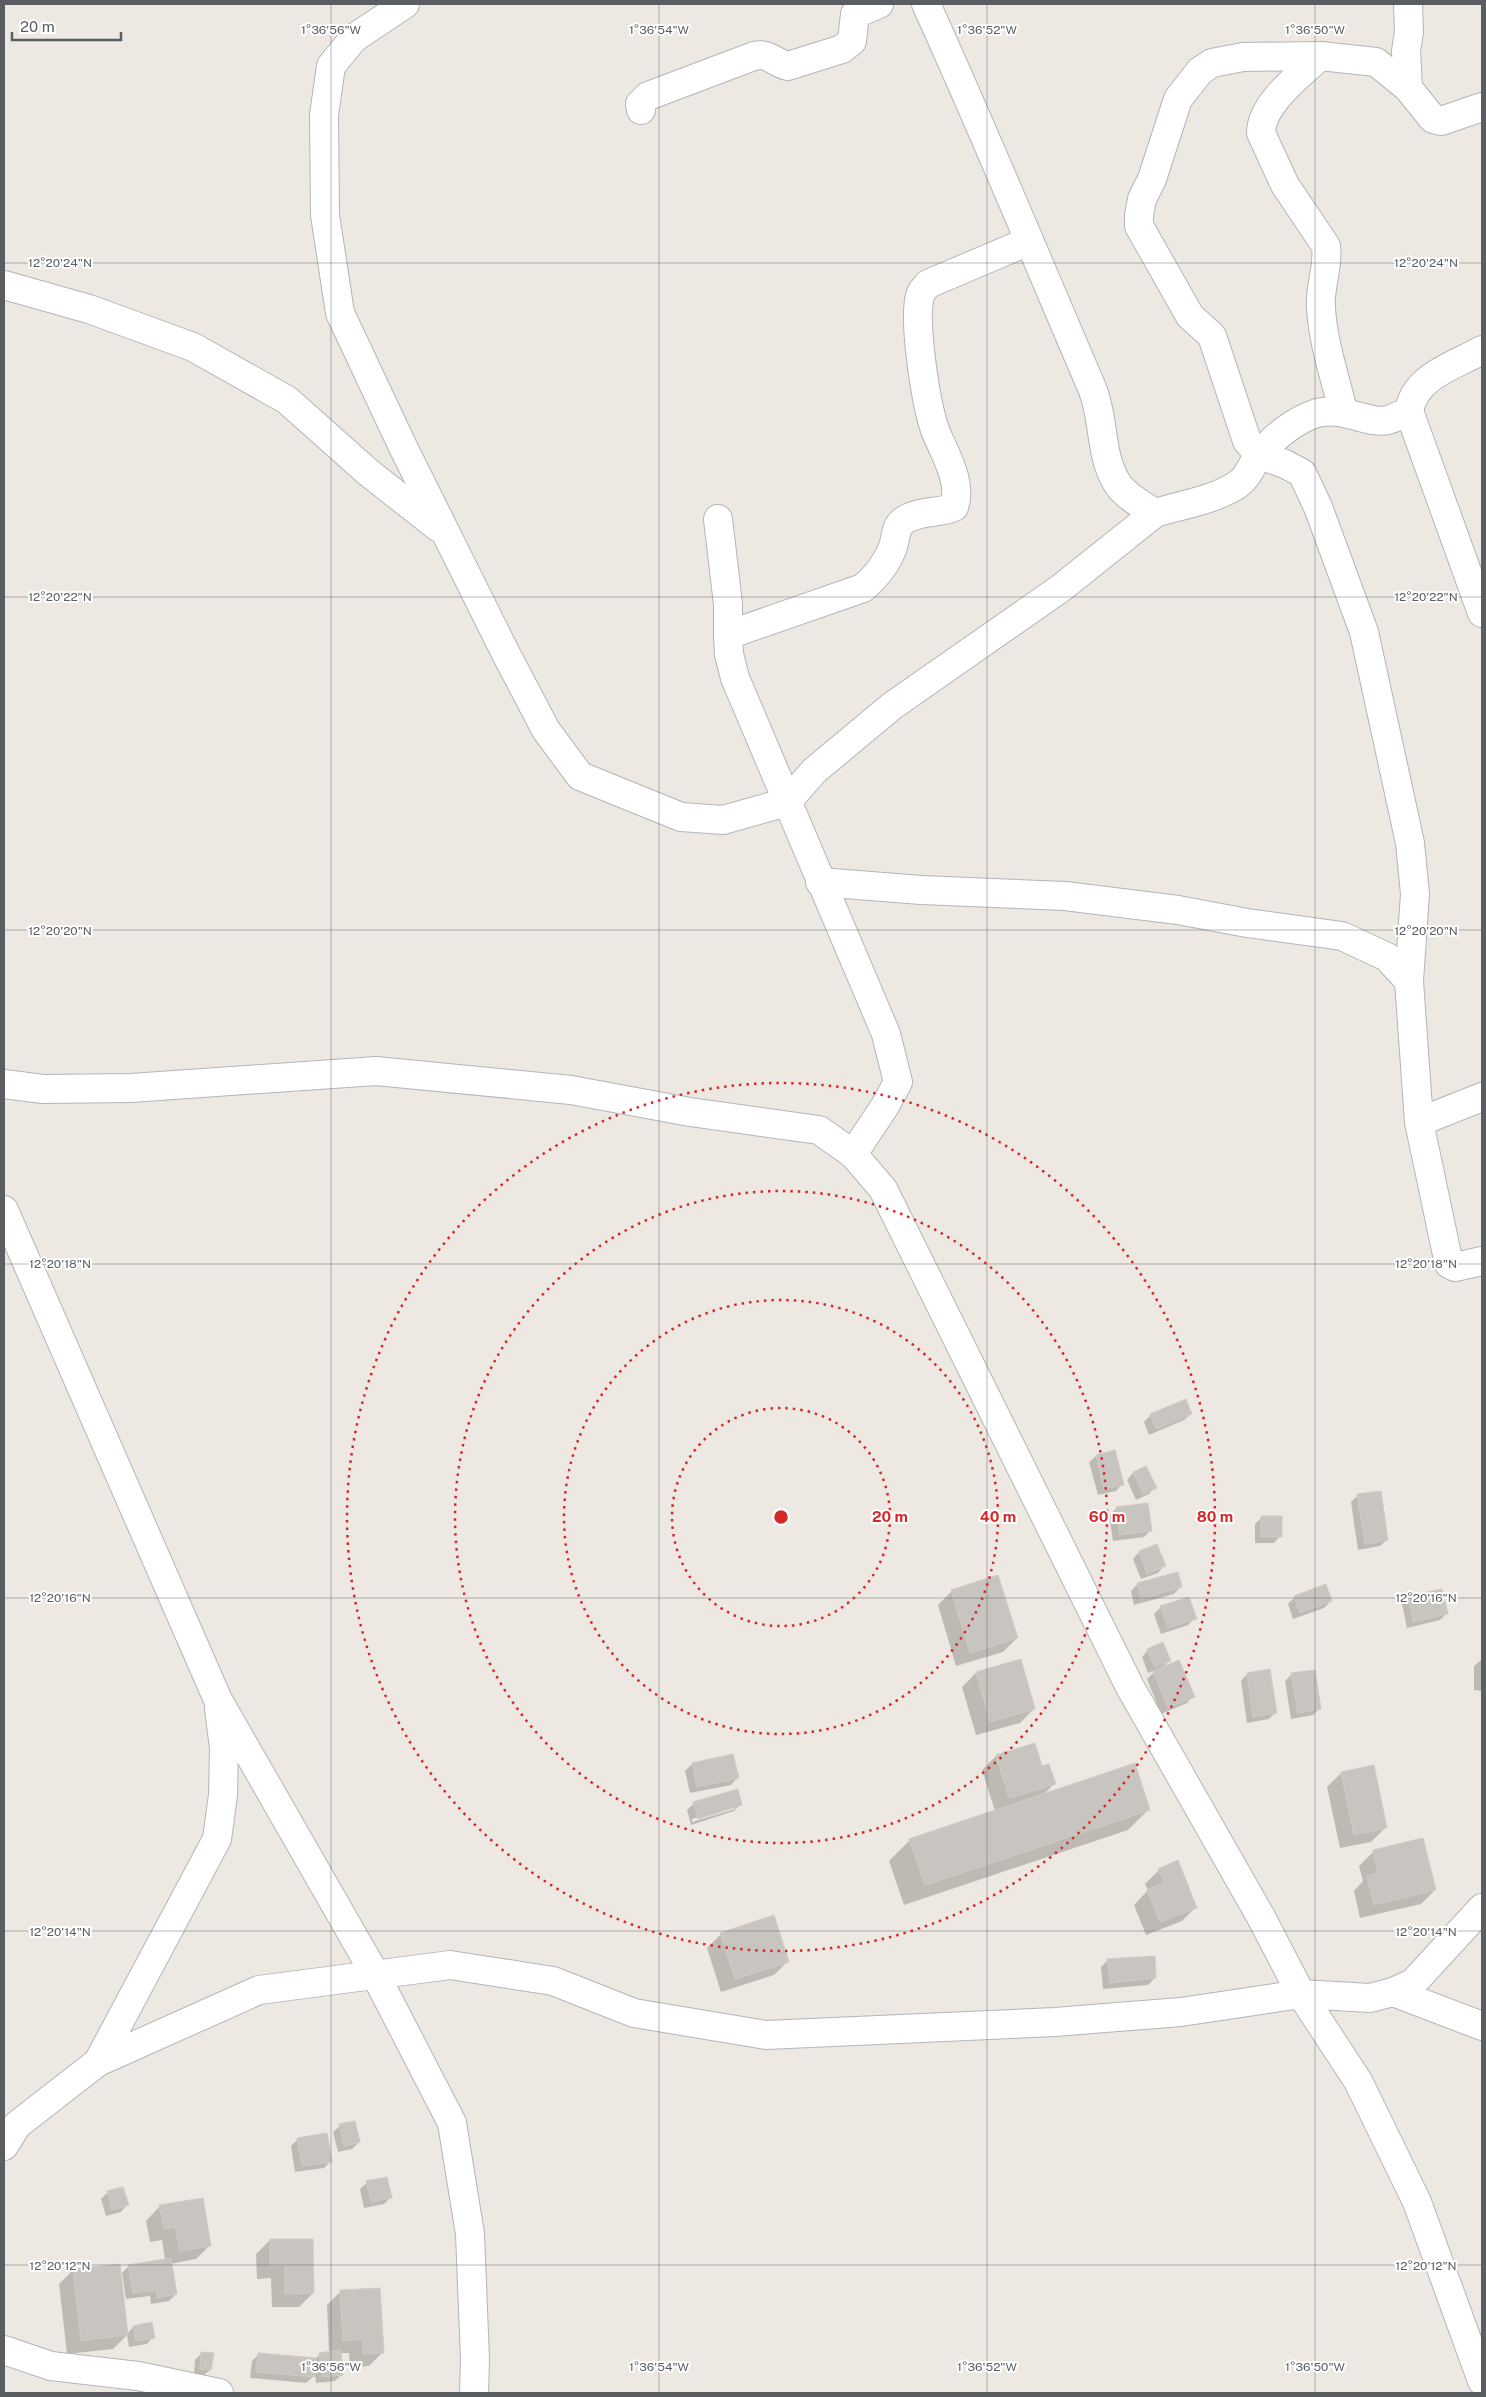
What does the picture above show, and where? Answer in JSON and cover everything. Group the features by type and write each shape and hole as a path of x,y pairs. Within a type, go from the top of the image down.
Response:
{"street":[{"path":"405,4 354,38 331,66 324,115 325,215 340,313 445,532 546,730 580,776 681,817 723,820 787,802 814,771 892,706 1061,588 1155,513 1218,494 1236,485 1252,469 1259,455 1290,426 1318,413 1343,411 1371,420 1387,421 1408,411"},
{"path":"641,110 640,104 648,96 754,56 770,56 780,64 788,66 842,49 852,41 855,14 879,4"},
{"path":"926,4 1017,208 1029,241 1100,407 1103,443 1108,465 1117,484 1130,496 1155,513"},
{"path":"1408,4 1409,32 1406,51 1408,88"},
{"path":"1320,56 1273,101 1262,126 1262,133 1285,185 1326,246 1328,258 1320,308 1343,411"},
{"path":"1482,107 1441,121 1433,119 1408,88 1376,62 1320,56 1227,59 1212,63 1200,71 1178,100 1152,179 1142,199 1139,215 1139,226 1190,316 1212,336 1247,441 1259,455 1302,472 1321,515 1364,632 1410,843 1415,894 1408,981 1419,1122 1449,1264 1455,1267 1482,1261"},
{"path":"728,635 863,588 874,580 888,558 898,527 904,521 916,515 946,511 954,507 957,498 950,465 934,428 920,356 918,306 920,294 928,284 1029,241"},
{"path":"4,285 89,309 192,347 287,400 368,472 445,532"},
{"path":"1482,350 1424,381 1416,390 1408,411 1482,613"},
{"path":"718,519 728,604 729,654 735,678 886,1034 898,1082 885,1106 853,1154"},
{"path":"820,882 921,890 1065,896 1178,910 1247,923 1342,936 1387,957 1408,981"},
{"path":"4,1084 42,1089 130,1088 376,1071 571,1090 690,1112 819,1130 853,1154 883,1188 1130,1686 1261,1917 1301,1994 1358,2080 1417,2202 1482,2381"},
{"path":"1419,1122 1482,1097"},
{"path":"4,1210 218,1700 375,1974 452,2123 470,2234 475,2359 474,2393"},
{"path":"98,2062 217,1839 223,1795 224,1748 218,1700"},
{"path":"4,2146 17,2125 98,2062 259,1990 450,1965 553,1982 634,2013 766,2035 1055,2022 1181,2012 1301,1994 1370,1998 1393,1992 1413,1983 1482,1908"},
{"path":"1393,1992 1482,2026"},
{"path":"4,2350 51,2366 138,2376 218,2393"}],"building":[{"path":"1186,1399 1192,1414 1156,1429 1150,1414"},
{"path":"1115,1450 1124,1485 1104,1489 1096,1455"},
{"path":"1146,1466 1157,1488 1143,1494 1133,1472"},
{"path":"1381,1491 1388,1540 1365,1544 1357,1494"},
{"path":"1148,1503 1152,1531 1120,1535 1116,1507"},
{"path":"1261,1516 1282,1516 1282,1537 1261,1537"},
{"path":"1157,1544 1166,1566 1147,1574 1139,1551"},
{"path":"1178,1572 1182,1587 1141,1599 1137,1583"},
{"path":"998,1575 1018,1638 970,1653 951,1590"},
{"path":"1326,1584 1332,1601 1300,1613 1294,1596"},
{"path":"1442,1589 1448,1614 1413,1622 1408,1596"},
{"path":"1189,1597 1197,1619 1168,1628 1160,1606"},
{"path":"1163,1642 1171,1661 1155,1667 1147,1649"},
{"path":"1021,1659 1035,1709 990,1722 976,1672"},
{"path":"1179,1660 1195,1697 1168,1708 1153,1671"},
{"path":"1270,1669 1277,1713 1253,1717 1247,1673"},
{"path":"1315,1670 1321,1709 1298,1713 1291,1673"},
{"path":"1035,1743 1042,1766 1049,1764 1056,1784 1009,1798 996,1755"},
{"path":"733,1754 739,1778 697,1787 692,1763"},
{"path":"1135,1763 1150,1810 925,1885 909,1839"},
{"path":"1374,1765 1387,1828 1354,1835 1341,1772"},
{"path":"738,1789 742,1805 698,1819 693,1802"},
{"path":"1423,1838 1436,1890 1374,1905 1367,1876 1378,1873 1373,1850"},
{"path":"1178,1860 1197,1908 1160,1922 1147,1890 1164,1882 1158,1869"},
{"path":"774,1915 789,1962 735,1979 720,1933"},
{"path":"1155,1956 1156,1978 1110,1983 1107,1959"},
{"path":"355,2121 360,2142 344,2146 339,2124"},
{"path":"327,2133 332,2162 302,2166 297,2138"},
{"path":"387,2177 392,2198 371,2202 366,2181"},
{"path":"123,2187 129,2205 112,2210 107,2191"},
{"path":"203,2198 211,2246 180,2251 175,2227 164,2229 159,2205"},
{"path":"270,2239 313,2239 314,2293 285,2294 285,2265 270,2266"},
{"path":"171,2258 177,2294 157,2298 156,2290 133,2293 128,2265"},
{"path":"120,2264 128,2335 81,2341 73,2269"},
{"path":"380,2288 384,2353 363,2354 363,2339 343,2341 340,2290"},
{"path":"152,2322 155,2338 136,2341 133,2326"},
{"path":"341,2350 343,2375 322,2377 319,2353"},
{"path":"201,2352 214,2353 211,2370 200,2369"},
{"path":"258,2353 316,2358 314,2377 256,2372"}]}
